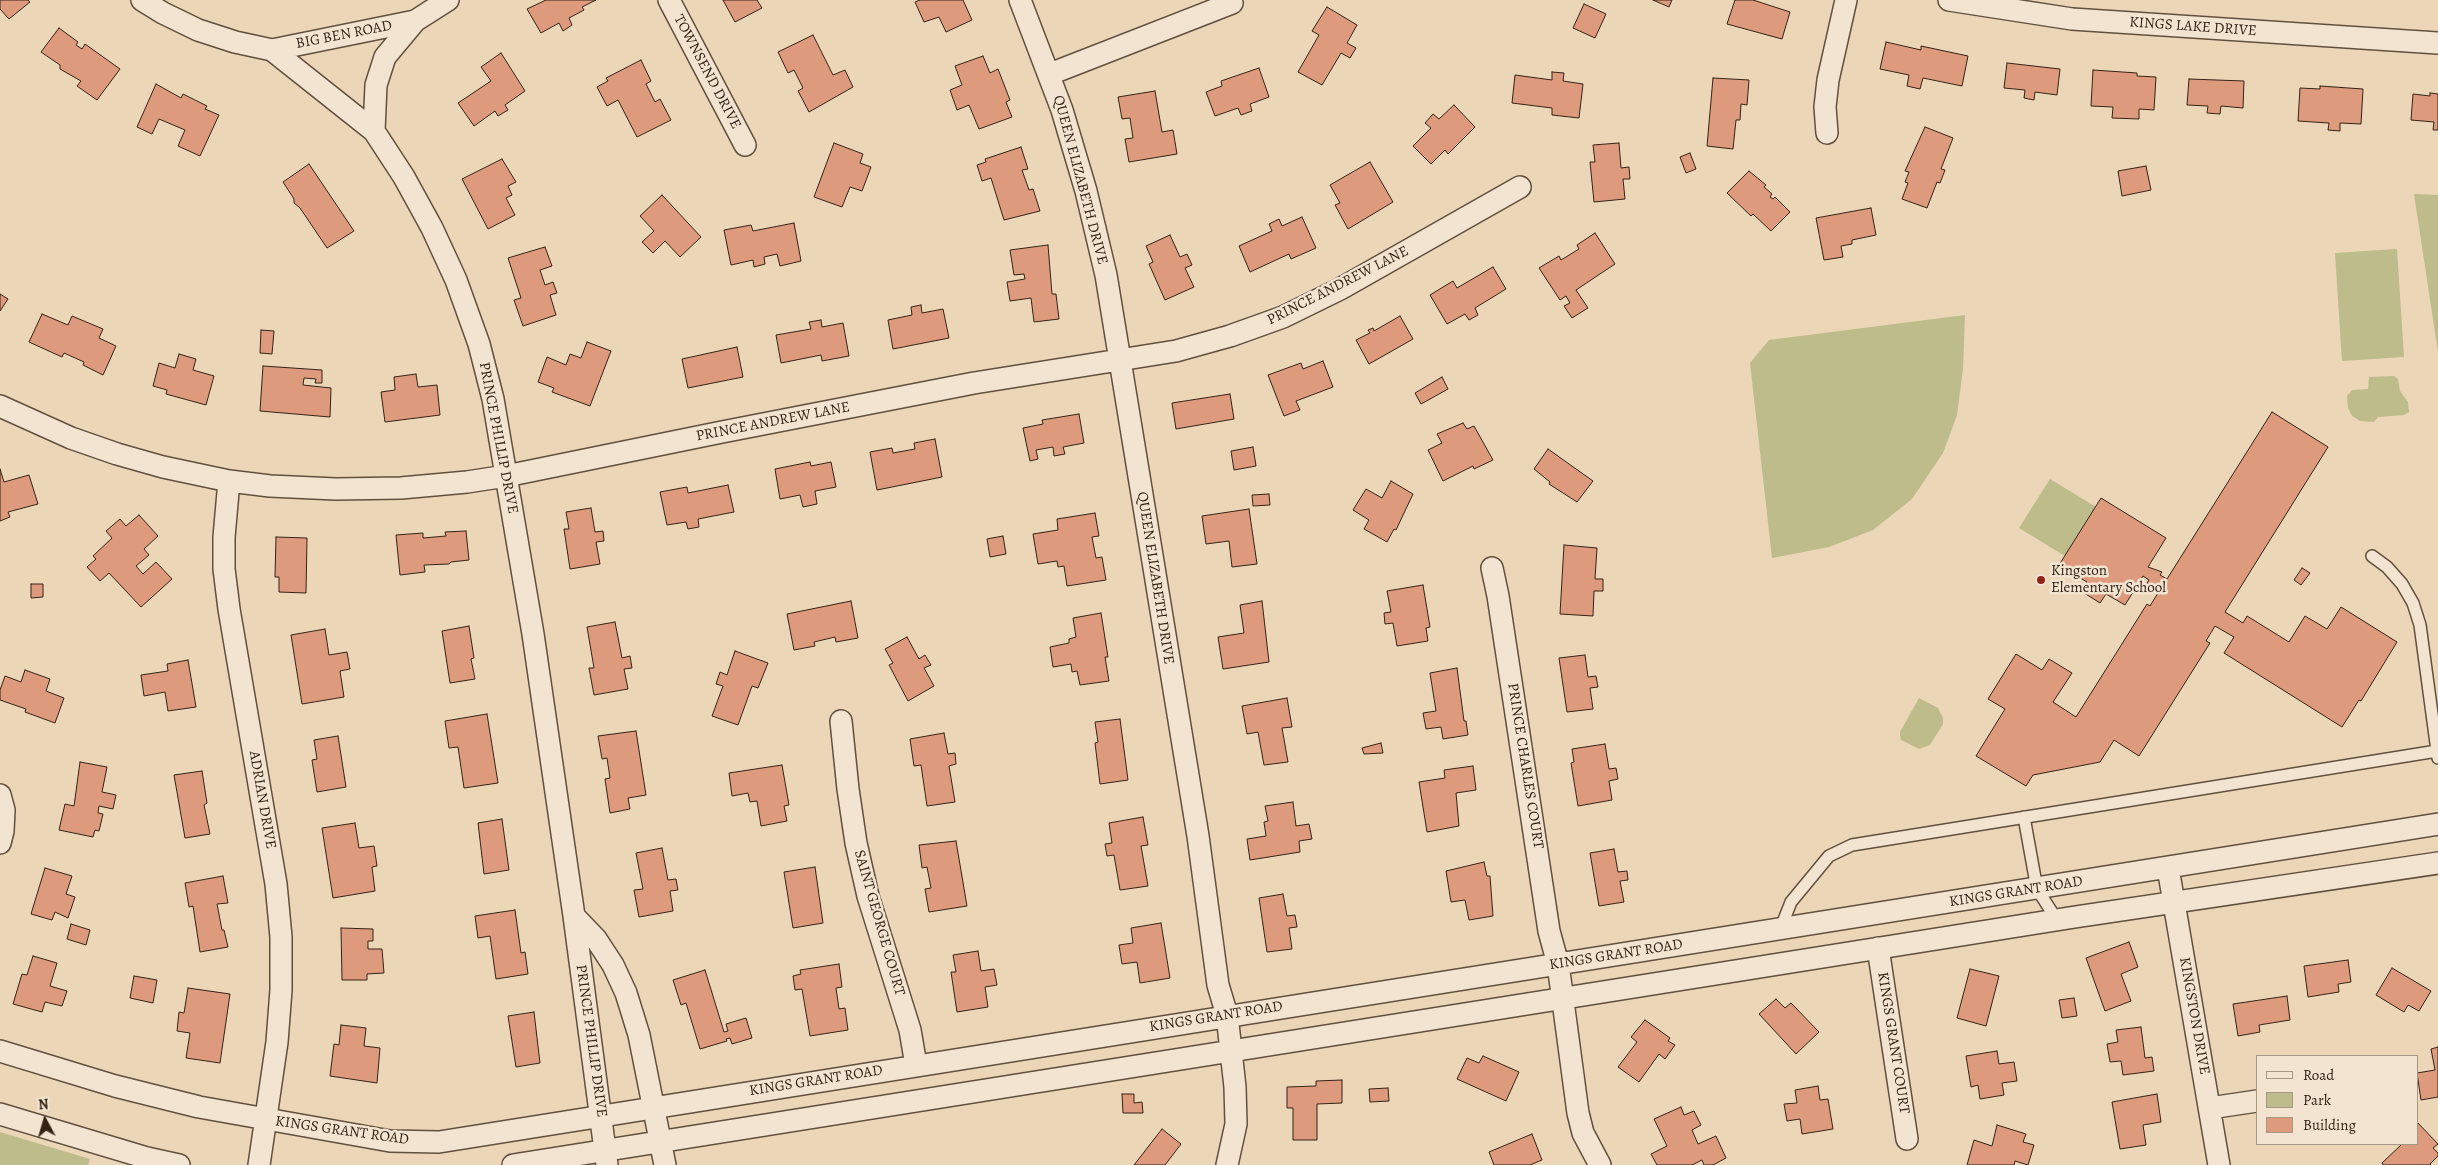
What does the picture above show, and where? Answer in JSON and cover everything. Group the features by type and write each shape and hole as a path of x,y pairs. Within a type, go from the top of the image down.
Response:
{"street":[{"name":"PRINCE PHILLIP DRIVE","path":"142,0 163,13 198,30 235,42 272,50 374,131 404,177 428,219 456,280 479,344 493,399 533,634 574,916 606,1157"},
{"name":"BIG BEN ROAD","path":"374,131 376,85 385,57 415,21 448,0"},
{"name":"TOWNSEND DRIVE","path":"669,0 745,145"},
{"name":"QUEEN ELIZABETH DRIVE","path":"1020,0 1050,74 1086,191 1106,275 1198,836 1218,985 1227,1015 1232,1051 1236,1124 1227,1165"},
{"path":"1828,133 1826,106 1828,80 1846,0"},
{"name":"KINGS LAKE DRIVE","path":"1949,0 2072,19 2438,43"},
{"path":"1050,74 1232,3"},
{"name":"BIG BEN ROAD","path":"272,50 415,21"},
{"name":"PRINCE ANDREW LANE","path":"0,406 71,438 117,454 163,467 230,481 270,486 345,489 401,488 506,476 974,383 1121,360 1194,346 1230,336 1283,317 1340,289 1520,187"},
{"name":"ADRIAN DRIVE","path":"230,481 224,537 224,569 229,609 276,884 280,937 281,990 277,1034 259,1165"},
{"name":"PRINCE CHARLES COURT","path":"1492,568 1504,634 1549,931 1558,964 1578,1113 1583,1132 1600,1165"},
{"name":"SAINT GEORGE COURT","path":"841,721 856,842 868,896 910,1030 916,1065"},
{"path":"0,795 4,810 3,831 0,843"},
{"name":"KINGS GRANT ROAD","path":"0,1051 115,1086 199,1108 408,1142 448,1141 1227,1015 1780,930 2438,824"},
{"path":"513,1165 606,1157 661,1141 1878,948 2438,863"},
{"name":"KINGSTON DRIVE","path":"2168,868 2219,1165"},
{"name":"PRINCE PHILLIP DRIVE","path":"574,916 596,939 609,959 626,993 639,1035 665,1165"},
{"name":"KINGS GRANT COURT","path":"1878,948 1907,1139"},
{"path":"2210,1108 2256,1102"},
{"path":"0,1114 147,1158 179,1165"}],"lane":[{"path":"1780,930 1791,902 1829,856 1842,848 2024,817 2437,755 2420,625 2414,603 2402,584 2387,567 2372,556"},
{"path":"2024,817 2037,888 2057,920"}],"green space":[{"path":"2414,194 2438,195 2438,352"},
{"path":"2397,249 2404,357 2342,361 2335,253"},
{"path":"1965,315 1963,369 1957,415 1943,453 1912,499 1873,530 1829,547 1772,558 1750,363 1769,340"},
{"path":"2394,376 2398,379 2400,391 2408,402 2409,412 2404,415 2378,417 2374,422 2360,421 2352,416 2348,408 2347,396 2352,390 2368,389 2369,377"},
{"path":"2050,479 2096,507 2065,556 2019,528"},
{"path":"1919,698 1938,708 1943,718 1943,724 1930,745 1919,749 1901,740 1900,732"},
{"path":"0,1132 90,1159 88,1165 0,1165"}],"building":[{"path":"0,0 28,0 30,2 9,19 0,9"},
{"path":"546,0 596,0 582,7 584,10 569,18 572,25 563,31 559,23 541,33 527,9"},
{"path":"723,0 757,0 762,8 735,22"},
{"path":"920,0 963,0 972,20 946,32 939,17 924,22 915,2"},
{"path":"1653,0 1672,0 1669,7"},
{"path":"1735,0 1753,0 1790,12 1782,39 1727,24"},
{"path":"1584,4 1606,14 1595,38 1573,28"},
{"path":"1327,7 1357,25 1347,43 1356,48 1350,58 1341,53 1322,85 1298,72 1319,35 1312,31"},
{"path":"59,28 78,42 76,45 82,49 85,44 120,69 97,100 77,86 81,81 60,69 60,65 41,52"},
{"path":"813,35 833,75 845,70 853,87 809,112 798,91 803,88 794,70 788,73 778,52"},
{"path":"1886,42 1921,50 1921,46 1968,56 1962,86 1923,78 1920,89 1907,86 1909,75 1880,69"},
{"path":"501,53 525,91 505,105 508,110 498,116 495,111 474,126 458,103 491,81 481,67"},
{"path":"983,56 990,73 998,69 1010,100 1006,102 1012,117 979,129 969,105 957,110 950,90 962,85 955,66"},
{"path":"641,60 651,81 646,84 655,102 660,99 671,120 637,137 618,100 607,106 597,87 608,81 606,78"},
{"path":"2007,63 2060,69 2057,95 2035,92 2034,100 2024,98 2025,90 2004,88"},
{"path":"1259,68 1269,97 1250,104 1252,111 1241,115 1238,108 1215,116 1206,92 1222,86 1221,81"},
{"path":"2093,70 2137,73 2137,76 2156,77 2154,110 2139,109 2139,119 2112,118 2113,107 2091,106"},
{"path":"1552,72 1564,73 1563,81 1583,84 1579,118 1552,115 1552,108 1512,103 1515,75 1552,80"},
{"path":"1713,78 1749,80 1747,105 1741,104 1740,120 1736,120 1733,149 1707,146"},
{"path":"2189,79 2244,81 2243,108 2221,106 2220,114 2207,113 2208,106 2187,105"},
{"path":"156,84 181,98 183,94 207,106 205,109 219,115 200,156 178,146 185,130 159,119 152,134 137,127"},
{"path":"2320,86 2363,89 2361,124 2340,123 2340,131 2328,130 2329,123 2298,121 2300,88 2320,89"},
{"path":"1155,91 1162,132 1173,130 1177,154 1129,162 1125,139 1133,138 1130,118 1122,119 1118,97"},
{"path":"2430,93 2438,94 2438,130 2433,130 2434,122 2411,120 2413,94 2430,96"},
{"path":"1454,105 1475,127 1448,154 1445,150 1431,164 1413,146 1431,128 1425,123 1433,114 1439,119"},
{"path":"1925,127 1953,138 1941,169 1945,170 1940,183 1937,182 1927,208 1902,199 1908,183 1905,182 1909,172 1905,171"},
{"path":"834,143 863,154 860,163 871,167 862,191 850,187 842,207 814,197"},
{"path":"1619,143 1621,168 1629,167 1630,179 1623,179 1625,199 1594,202 1590,162 1595,162 1593,145"},
{"path":"1021,147 1028,169 1022,170 1029,190 1033,189 1040,211 1004,220 991,178 982,181 977,165 986,162 985,159"},
{"path":"1690,153 1696,169 1686,173 1680,157"},
{"path":"502,159 516,182 508,186 512,195 506,198 515,215 488,229 462,179"},
{"path":"1370,162 1393,202 1348,229 1335,205 1340,203 1330,185"},
{"path":"309,164 354,231 327,248 300,208 294,203 294,199 283,182"},
{"path":"2146,166 2151,190 2122,196 2118,171"},
{"path":"1749,171 1766,185 1764,187 1772,194 1770,197 1773,199 1775,197 1790,212 1771,231 1753,214 1751,216 1727,193"},
{"path":"662,195 701,237 680,257 665,241 653,253 642,242 654,231 640,216"},
{"path":"1871,208 1876,235 1852,240 1852,244 1841,246 1843,257 1824,260 1816,218"},
{"path":"1302,217 1316,248 1291,259 1289,254 1250,272 1239,246 1272,231 1269,224 1279,219 1282,226"},
{"path":"794,223 801,261 780,266 777,254 764,257 765,264 754,267 753,260 731,265 724,230 751,225 753,231"},
{"path":"1595,233 1615,264 1576,290 1588,308 1572,318 1564,306 1570,303 1566,296 1560,300 1539,268 1559,256 1561,260 1579,249 1577,245"},
{"path":"1170,235 1180,257 1187,254 1192,265 1185,268 1194,287 1165,300 1149,264 1153,262 1146,246"},
{"path":"1048,245 1052,294 1056,294 1059,319 1034,322 1031,298 1010,301 1007,282 1025,279 1024,274 1014,275 1010,250"},
{"path":"545,247 552,266 540,270 545,285 553,282 557,293 550,295 556,315 523,326 514,300 521,298 508,258"},
{"path":"1493,267 1506,289 1475,308 1478,315 1469,320 1465,314 1447,324 1430,295 1453,281 1457,288"},
{"path":"0,294 8,299 0,311"},
{"path":"921,305 922,313 943,309 949,338 893,349 888,320 912,315 911,307"},
{"path":"42,314 68,325 72,316 103,329 99,338 116,346 103,375 83,365 84,362 64,353 62,357 29,342"},
{"path":"1400,316 1413,339 1369,364 1356,340 1370,333 1368,330 1373,328 1374,331"},
{"path":"821,320 822,327 843,323 849,356 822,361 821,355 781,363 776,335 811,329 809,322"},
{"path":"261,330 274,331 272,354 260,353"},
{"path":"587,342 611,351 590,406 552,392 554,388 538,382 547,357 566,365 570,354 581,358"},
{"path":"737,347 743,377 688,388 682,359"},
{"path":"179,354 196,359 193,370 214,376 206,405 166,394 167,390 153,386 159,363 175,368"},
{"path":"1323,361 1333,387 1296,401 1300,410 1284,416 1268,375 1301,363 1303,369"},
{"path":"263,366 322,370 322,383 315,383 316,379 304,378 303,385 331,388 330,417 260,411"},
{"path":"416,374 418,387 437,385 440,415 385,422 381,392 395,390 394,377"},
{"path":"1442,377 1448,389 1421,404 1415,393"},
{"path":"1230,394 1234,419 1176,429 1172,403"},
{"name":"Kingston Elementary School","path":"2272,412 2328,447 2225,612 2243,623 2247,616 2289,642 2305,616 2327,629 2341,607 2397,642 2361,701 2359,700 2342,727 2224,653 2234,637 2215,626 2206,641 2210,643 2139,756 2114,740 2100,762 2033,775 2026,786 1976,756 2005,709 1988,699 2016,654 2042,670 2049,659 2072,673 2053,702 2076,717 2147,604 2150,606 2161,588 2147,583 2149,580 2143,576 2125,605 2106,594 2100,603 2081,591 2087,582 2059,565 2101,498 2166,538 2148,567 2162,572 2160,575 2167,579"},
{"path":"1079,414 1084,443 1063,447 1065,454 1054,456 1053,447 1036,450 1038,459 1030,461 1023,428 1043,424 1042,420"},
{"path":"1463,423 1467,429 1474,426 1493,460 1474,469 1473,466 1443,481 1428,450 1442,443 1437,434"},
{"path":"935,439 942,477 877,490 870,452 892,448 893,453 915,449 914,443"},
{"path":"1253,447 1256,466 1234,470 1231,451"},
{"path":"1548,449 1593,481 1577,502 1549,484 1550,482 1534,469"},
{"path":"810,462 811,466 831,462 836,487 815,491 817,504 803,507 800,495 780,499 775,469"},
{"path":"0,469 4,482 29,475 38,504 8,512 10,517 0,521"},
{"path":"1391,481 1413,494 1396,530 1394,529 1387,542 1364,529 1369,520 1353,510 1366,489 1382,498"},
{"path":"728,485 734,512 698,519 699,527 688,529 686,522 667,525 660,492 687,487 688,493"},
{"path":"1269,494 1270,505 1253,506 1252,495"},
{"path":"591,508 595,532 603,531 604,541 596,542 600,564 570,569 564,529 569,529 566,512"},
{"path":"1249,509 1257,564 1232,567 1229,541 1206,544 1202,516"},
{"path":"1095,513 1099,536 1092,537 1096,558 1102,557 1106,580 1067,586 1064,566 1058,567 1057,561 1038,564 1033,534 1058,530 1057,519"},
{"path":"139,515 158,536 144,549 149,555 136,566 143,574 156,562 172,579 141,607 109,573 100,581 87,567 96,559 93,556 112,538 106,531 120,519 126,526"},
{"path":"466,531 469,560 451,562 449,564 424,565 425,572 400,575 396,535 423,533 423,538 446,536 445,532"},
{"path":"1003,536 1006,554 990,557 987,539"},
{"path":"276,537 307,538 306,593 279,592 279,577 275,577"},
{"path":"1564,545 1597,548 1595,579 1603,579 1603,591 1594,591 1593,616 1560,614"},
{"path":"2302,568 2310,573 2301,585 2294,580"},
{"path":"31,584 43,584 43,597 31,598"},
{"path":"1423,585 1430,627 1426,628 1428,641 1397,646 1393,623 1385,624 1384,613 1391,612 1387,591"},
{"path":"851,601 858,638 836,642 835,637 814,642 815,646 794,650 787,614"},
{"path":"1262,601 1269,662 1223,669 1218,637 1244,633 1240,605"},
{"path":"1101,613 1108,657 1105,657 1109,681 1080,685 1077,671 1072,672 1071,664 1053,667 1050,647 1069,643 1069,639 1076,637 1073,618"},
{"path":"615,622 622,658 630,656 632,668 624,669 628,689 594,695 589,668 594,668 587,627"},
{"path":"469,626 474,658 471,659 475,679 450,683 442,631"},
{"path":"325,629 329,655 347,652 350,669 340,671 344,697 302,704 291,635"},
{"path":"907,637 919,659 925,655 931,665 924,668 934,686 908,701 889,665 893,663 885,649"},
{"path":"735,651 768,663 758,688 752,686 738,725 712,716 723,686 716,684 720,672 727,675"},
{"path":"1585,655 1588,677 1596,676 1598,687 1590,688 1593,709 1567,712 1559,658"},
{"path":"188,660 196,707 168,711 165,692 144,696 141,675 168,671 167,664"},
{"path":"1457,668 1464,721 1466,721 1468,735 1443,739 1441,727 1426,729 1423,713 1436,711 1430,673"},
{"path":"25,670 50,679 46,691 64,698 55,723 25,712 26,709 0,700 0,690 5,676 21,682"},
{"path":"1287,698 1292,727 1282,728 1288,762 1264,765 1258,732 1247,734 1242,706"},
{"path":"487,714 498,783 464,788 458,747 449,748 445,721"},
{"path":"1120,719 1128,780 1100,784 1095,743 1098,742 1095,722"},
{"path":"636,731 646,795 628,798 630,809 610,813 605,779 610,778 607,758 602,759 598,736"},
{"path":"944,733 948,754 955,753 956,764 949,766 955,802 927,806 921,765 914,766 910,739"},
{"path":"338,736 346,787 317,792 312,760 317,759 314,740"},
{"path":"1381,743 1383,753 1364,754 1362,748"},
{"path":"1605,744 1609,769 1616,768 1618,779 1609,781 1612,800 1578,806 1571,763 1574,762 1572,749"},
{"path":"80,762 107,767 102,792 116,795 113,809 99,806 98,813 103,814 99,831 95,830 93,837 59,830 65,804 74,806"},
{"path":"782,765 789,805 784,806 787,821 761,826 757,801 750,802 748,793 732,796 729,773"},
{"path":"1473,766 1476,790 1456,793 1459,826 1427,832 1419,782 1445,778 1444,770"},
{"path":"202,771 207,803 204,805 210,834 185,838 174,775"},
{"path":"1293,802 1296,826 1309,824 1312,839 1299,841 1300,852 1250,860 1247,839 1266,836 1264,822 1268,821 1265,806"},
{"path":"1143,817 1148,845 1141,846 1148,886 1120,890 1114,855 1107,856 1105,844 1112,843 1109,823"},
{"path":"502,819 509,870 484,874 478,823"},
{"path":"355,823 359,848 374,846 377,866 372,867 375,891 333,898 322,828"},
{"path":"956,841 967,906 929,912 925,889 931,888 927,867 922,868 919,845"},
{"path":"662,848 668,880 676,879 678,890 670,891 673,911 639,917 634,890 643,889 636,853"},
{"path":"1614,849 1618,872 1627,871 1628,880 1620,881 1624,902 1599,906 1590,853"},
{"path":"1484,862 1487,876 1490,876 1493,916 1469,920 1465,900 1451,902 1446,871"},
{"path":"815,867 823,923 793,928 784,872"},
{"path":"45,868 72,876 66,894 75,897 68,918 55,912 52,920 31,914"},
{"path":"223,876 228,903 217,904 222,930 224,930 228,947 200,952 193,906 189,907 185,883"},
{"path":"1283,894 1287,916 1295,915 1297,927 1289,928 1292,949 1267,952 1259,898"},
{"path":"515,910 521,953 525,952 528,974 496,979 490,936 478,938 475,916"},
{"path":"1161,923 1170,978 1140,983 1137,962 1122,964 1119,945 1133,943 1131,928"},
{"path":"71,924 90,930 86,945 67,939"},
{"path":"341,928 373,929 373,941 368,941 368,949 382,949 384,973 367,974 367,980 342,980"},
{"path":"2129,942 2138,967 2121,974 2131,1001 2105,1011 2086,958"},
{"path":"978,951 981,971 994,969 997,985 985,987 988,1007 957,1012 951,972 956,972 953,955"},
{"path":"33,956 57,963 50,986 67,991 62,1006 45,1002 42,1012 13,1004 22,974 27,975"},
{"path":"2348,960 2351,982 2338,984 2339,992 2308,997 2304,966"},
{"path":"839,964 842,987 836,988 839,1009 845,1008 848,1030 810,1036 802,989 795,990 793,976 801,974 800,970"},
{"path":"2392,968 2431,991 2419,1011 2408,1005 2404,1012 2376,995"},
{"path":"1970,969 1999,976 1986,1026 1957,1018"},
{"path":"705,970 724,1032 728,1031 726,1024 746,1018 752,1038 732,1044 730,1038 726,1039 727,1041 700,1049 686,1003 681,1005 673,980"},
{"path":"134,976 157,980 153,1003 130,998"},
{"path":"188,988 230,994 220,1063 186,1058 190,1033 177,1031 179,1012 184,1013"},
{"path":"2287,996 2290,1020 2259,1025 2260,1032 2238,1036 2233,1004"},
{"path":"2074,998 2077,1016 2062,1018 2059,1000"},
{"path":"1776,999 1785,1008 1791,1003 1819,1032 1796,1054 1759,1014"},
{"path":"534,1012 540,1063 516,1067 508,1016"},
{"path":"1645,1020 1670,1038 1668,1041 1675,1045 1665,1059 1659,1054 1639,1082 1618,1067 1637,1042 1631,1037"},
{"path":"341,1025 366,1028 364,1046 380,1048 377,1083 330,1076 334,1044 339,1045"},
{"path":"2141,1027 2145,1058 2152,1057 2154,1071 2123,1075 2121,1061 2110,1062 2107,1044 2118,1042 2116,1030"},
{"path":"2438,1047 2438,1097 2421,1100 2418,1073 2435,1070 2431,1049"},
{"path":"1997,1051 1999,1064 2014,1062 2017,1081 2002,1083 2004,1095 1980,1099 1978,1085 1971,1087 1966,1056"},
{"path":"1483,1056 1519,1072 1506,1101 1457,1079 1467,1058 1479,1063"},
{"path":"1342,1080 1342,1103 1317,1104 1317,1140 1293,1140 1293,1108 1287,1108 1287,1087 1316,1086 1316,1081"},
{"path":"1818,1086 1820,1100 1828,1099 1833,1129 1802,1134 1800,1119 1787,1121 1784,1104 1797,1103 1795,1090"},
{"path":"1388,1088 1389,1101 1370,1102 1369,1089"},
{"path":"1122,1094 1134,1094 1134,1103 1142,1102 1143,1113 1123,1113"},
{"path":"2157,1094 2161,1122 2143,1125 2146,1145 2120,1149 2112,1102"},
{"path":"1681,1107 1684,1115 1694,1111 1701,1125 1692,1130 1698,1144 1716,1136 1726,1158 1713,1165 1704,1165 1702,1160 1692,1165 1657,1165 1651,1154 1667,1146 1654,1119"},
{"path":"2418,1123 2438,1144 2433,1148 2438,1153 2438,1156 2431,1165 2383,1165 2382,1163 2401,1145 2418,1145"},
{"path":"1997,1125 2026,1134 2023,1142 2034,1145 2028,1165 2015,1161 2014,1165 1967,1165 1974,1140 1992,1146"},
{"path":"1162,1129 1181,1144 1165,1165 1134,1165"},
{"path":"1532,1134 1542,1160 1530,1165 1494,1165 1489,1152"}],"place":[{"name":"Kingston Elementary School","path":"2041,580"}]}
